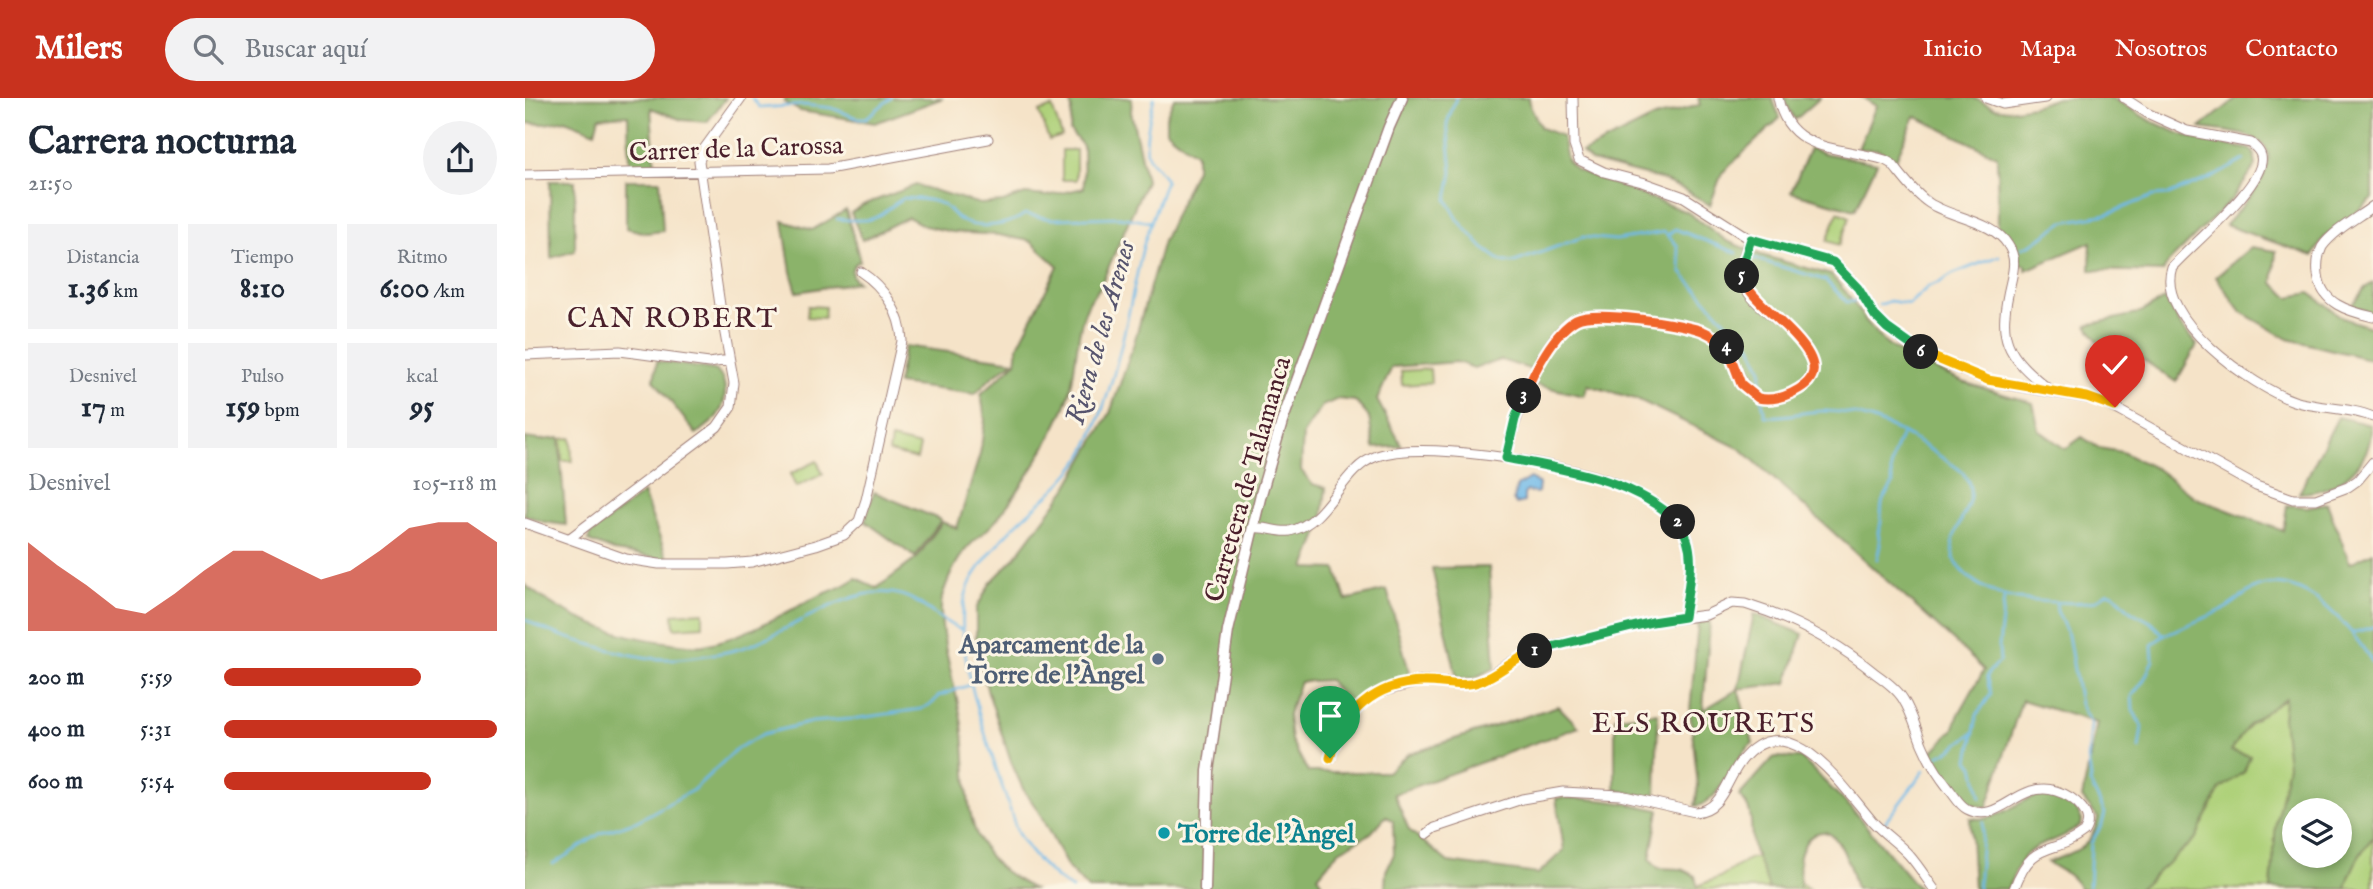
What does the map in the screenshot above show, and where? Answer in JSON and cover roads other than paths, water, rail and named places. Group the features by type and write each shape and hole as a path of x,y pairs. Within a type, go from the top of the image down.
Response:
{"street":[{"path":"570,538 723,421 731,407 734,391 700,173 700,155 741,98"},
{"name":"Carretera de Talamanca","path":"1205,889 1207,793 1216,703 1228,631 1264,482 1293,389 1402,98"},
{"path":"1573,98 1574,145 1579,160 1604,172 1684,197 1751,239 1833,262 1858,288 1875,316 1887,328 1922,352 1988,380 2100,400 2256,486 2293,499 2307,501 2334,494 2358,480 2373,462"},
{"path":"1777,98 1790,125 1815,145 1885,160 1892,164 1929,204 1993,231 2005,240 2013,253 2015,265 2004,314 2005,338 2023,367 2053,392"},
{"path":"1986,98 2003,104 2045,98"},
{"path":"2124,98 2147,113 2187,131 2251,144 2259,149 2262,158 2261,168 2248,188 2172,267 2169,285 2178,309 2186,321 2210,347 2280,394 2320,407 2373,417"},
{"name":"Carrer de la Carossa","path":"525,175 828,169 989,139"},
{"path":"2373,206 2324,245 2317,271 2323,290 2333,303 2373,317"},
{"path":"1506,458 1515,419 1527,387 1543,357 1563,330 1576,320 1589,316 1674,324 1710,335 1727,347 1741,384 1751,395 1779,398 1803,387 1814,370 1809,352 1744,286 1742,267 1751,239"},
{"path":"525,523 626,559 659,565 752,562 816,545 850,531 859,521 864,509 902,341 900,324 884,293 861,272"},
{"path":"525,355 619,351 709,363 729,360"},
{"path":"1253,528 1289,531 1307,523 1328,503 1350,475 1374,457 1388,453 1444,452 1506,458 1577,472 1612,482 1672,516 1684,529 1691,552 1684,617"},
{"path":"1330,758 1334,743 1346,721 1376,693 1423,681 1467,684 1478,682 1513,661 1543,648 1652,622 1706,615 1733,603 1745,604 1809,630 1845,649 1902,697 1930,762 1962,806 1979,814 1990,813 2027,791 2037,789 2070,796 2086,813 2087,827 2082,834 2044,849 2032,857 2023,868 2014,889"},
{"path":"1427,834 1435,828 1522,799 1563,792 1620,795 1695,812 1702,811 1711,808 1718,801 1739,765 1753,749 1768,742 1786,742 1805,749 1832,772 1875,824 1911,857 1934,889"}],"water":[{"path":"1530,478 1539,484 1538,492 1527,491 1524,494 1524,502 1516,504 1513,501 1517,486"}],"waterway":[{"path":"752,98 760,108 805,105 832,108 857,118 866,118 891,98"},
{"name":"Riera de les Arenes","path":"1072,889 1041,864 1017,832 978,711 964,644 963,615 967,591 978,570 1013,527 1069,474 1086,449 1105,402 1120,352 1144,242 1166,180 1147,153 1154,98"},
{"path":"1456,98 1447,123 1452,172 1447,200 1459,221 1483,248 1501,261 1512,263 1583,237 1616,240 1664,232 1677,245 1682,273 1729,325 1744,331 1762,369 1760,389 1765,416 1824,411 1871,419 1928,448 1963,473 1969,484 1970,494 1955,536 1954,558 1962,571 1982,587 2012,598 2035,601 2086,602 2099,599 2108,592 2114,594 2132,612 2151,622 2164,635 2224,609 2259,587 2282,585 2298,589 2328,609 2354,635 2373,663"},
{"path":"2022,248 2063,222 2107,214 2153,196 2168,195 2217,175 2244,160"},
{"path":"837,219 868,220 903,198 937,202 962,221 986,226 1003,223 1025,214 1051,219 1119,217 1151,222"},
{"path":"1669,234 1675,229 1737,253"},
{"path":"1879,305 1890,301 1909,304 1929,286 1999,256"},
{"path":"1752,258 1825,280 1847,302 1856,301"},
{"path":"1877,559 1882,504 1893,484 1891,464 1902,434"},
{"path":"525,619 553,633 595,646 637,656 668,659 742,648 835,604 873,593 902,595 962,630"},
{"path":"1981,798 1974,766 1969,760 1977,715 1991,694 1987,676 2000,661 2004,598"},
{"path":"2056,602 2057,611 2068,635 2080,704 2091,724 2088,759 2090,783 2105,813 2091,843 2089,889"},
{"path":"2353,633 2373,627"},
{"path":"2139,749 2142,727 2133,710 2132,696 2144,680 2153,660 2152,645 2164,635"},
{"path":"553,864 601,833 637,821 693,790 738,748 763,734 812,722 921,709 933,703 938,696 970,685"},
{"path":"1938,756 1973,733"},
{"path":"1883,825 1924,771"},
{"path":"1978,889 1983,822"}],"place":[{"name":"Aparcament de la Torre de l'Àngel","path":"1158,659"},
{"name":"Torre de l'Àngel","path":"1164,833"}],"district":[{"name":"CAN ROBERT","path":"673,317"},
{"name":"ELS ROURETS","path":"1704,722"}]}
